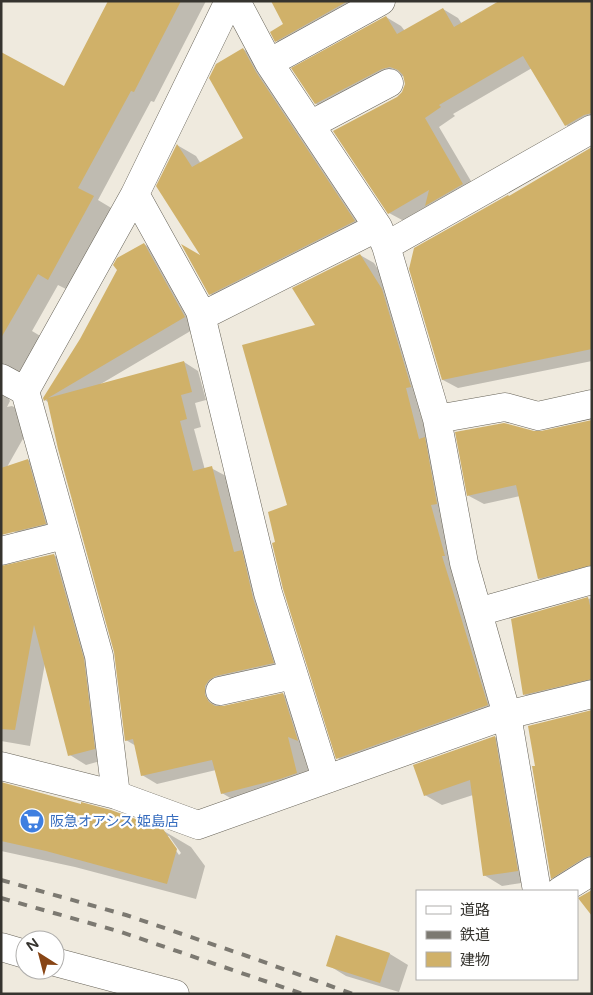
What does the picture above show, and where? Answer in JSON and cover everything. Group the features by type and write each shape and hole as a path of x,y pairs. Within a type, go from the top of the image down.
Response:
{"street":[{"path":"116,795 99,656 64,535 13,385 135,194 229,1"},
{"path":"236,1 269,63 382,237 437,419 464,562 507,715 537,890"},
{"path":"269,63 381,1"},
{"path":"310,125 389,83"},
{"path":"202,316 382,237 592,129"},
{"path":"135,194 202,316 268,593 326,778"},
{"path":"437,419 505,407 538,416 592,404"},
{"path":"1,551 64,535"},
{"path":"478,612 592,580"},
{"path":"220,692 294,675"},
{"path":"1,766 116,795 198,825 507,715 592,694"},
{"path":"562,890 592,871"},
{"path":"1,947 15,951"},
{"path":"65,965 175,994"}],"building":[{"path":"108,1 181,1 134,92 131,91 78,188 94,196 48,280 38,274 1,338 1,52 64,86"},
{"path":"271,1 348,1 275,42 270,32 283,24"},
{"path":"499,1 592,1 592,113 584,115 565,126 523,56 439,105 441,107 425,118 463,184 425,206 429,190 388,214 333,131 397,97 402,92 405,84 403,75 398,70 390,67 382,69 315,104 291,68 386,16 397,34 443,8 454,27"},
{"path":"243,48 256,72 355,221 209,295 181,244 200,255 156,186 177,144 192,167 243,138 209,78 216,64"},
{"path":"592,147 592,349 442,380 409,269 414,248 509,196"},
{"path":"144,243 185,317 48,398 184,361 192,392 181,395 187,419 180,421 193,471 212,466 234,552 242,550 253,598 274,663 216,676 209,680 205,686 205,695 209,702 215,706 223,706 283,693 298,741 288,737 297,773 221,794 212,760 141,776 133,739 125,741 114,652 58,449 47,399 44,401 43,398 80,339 117,270 113,265 117,258"},
{"path":"360,254 382,289 411,387 406,388 419,439 425,437 437,504 431,505 445,556 442,556 488,705 336,759 283,589 272,543 275,542 268,512 287,505 242,345 315,325 292,288"},
{"path":"592,420 592,565 538,579 516,485 467,496 455,432 504,423 541,431"},
{"path":"28,459 46,524 1,535 1,468"},
{"path":"54,554 84,659 95,749 68,756 34,625 15,730 1,729 1,566"},
{"path":"588,597 592,614 592,679 523,695 511,619"},
{"path":"592,710 592,855 551,879 532,766 535,766 528,726"},
{"path":"495,736 518,871 483,876 470,780 424,796 413,765"},
{"path":"1,782 81,804 81,802 111,810 163,829 177,849 167,884 46,851 1,841"},
{"path":"592,890 592,916 578,898"},
{"path":"336,935 390,953 380,983 326,966"}],"railway":[{"path":"1,880 126,915 353,994"},
{"path":"1,898 121,932 303,994"}],"place":[{"name":"阪急オアシス 姫島店","path":"32,821"}]}
